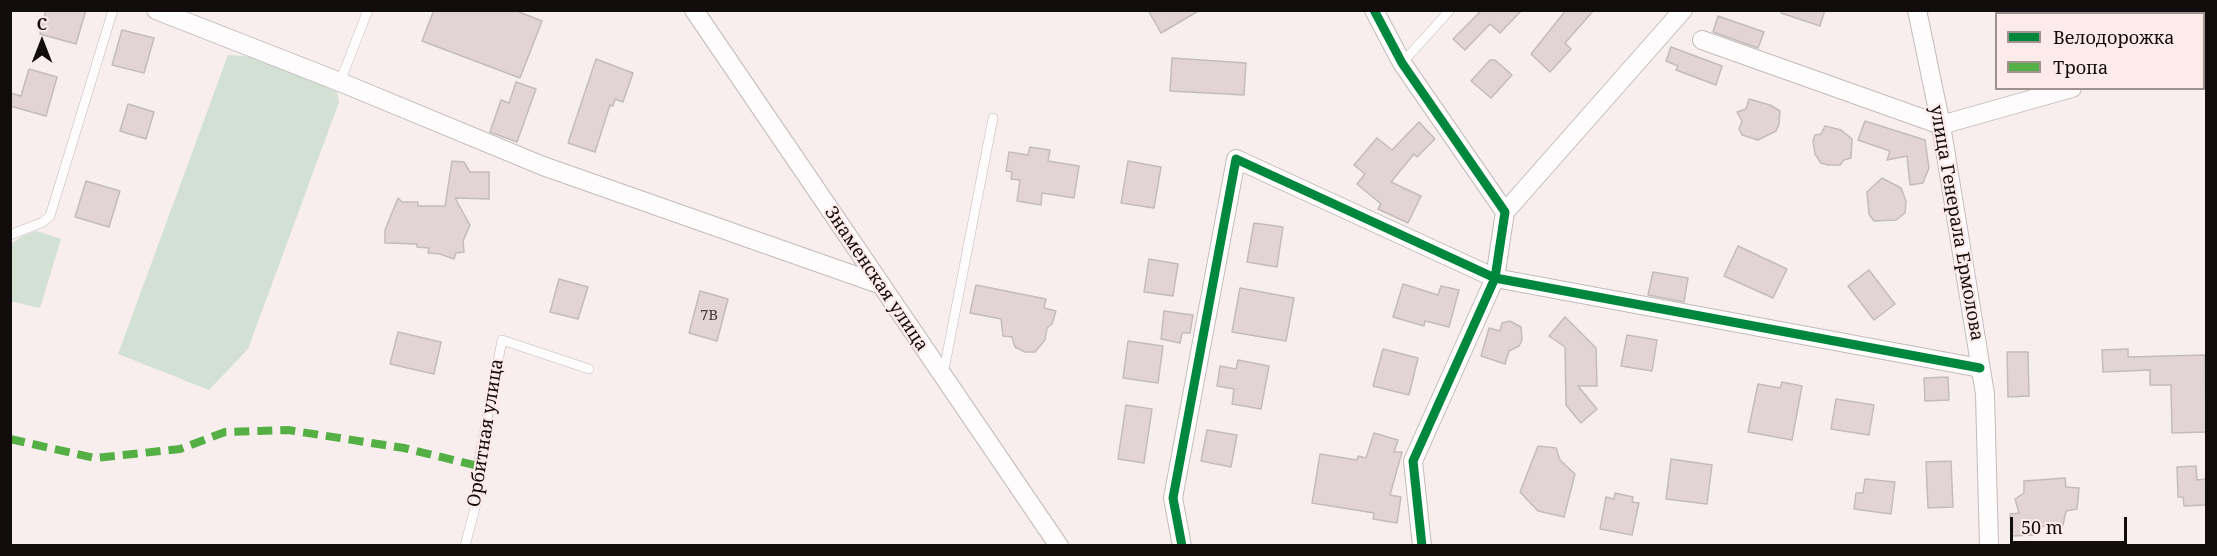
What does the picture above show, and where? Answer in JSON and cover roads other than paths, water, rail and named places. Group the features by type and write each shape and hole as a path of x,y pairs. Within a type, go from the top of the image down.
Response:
{"street":[{"path":"156,10 340,82 543,166 879,284"},
{"name":"Знаменская улица","path":"694,10 1059,546"},
{"path":"1374,10 1402,63 1505,212"},
{"path":"1422,546 1413,461 1496,278 1505,212 1683,10"},
{"name":"улица Генерала Ермолова","path":"1917,10 1941,124 1985,394 1989,546"},
{"path":"1702,40 1941,124 2065,90"},
{"path":"1182,546 1173,498 1236,159 1496,278 1980,368"}],"lane":[{"path":"10,235 43,222 50,216 113,10"},
{"path":"340,82 369,10"},
{"path":"1402,63 1450,10"},
{"path":"943,376 993,118"},
{"name":"Орбитная улица","path":"465,546 476,504 478,466 501,340 589,369"}]}
